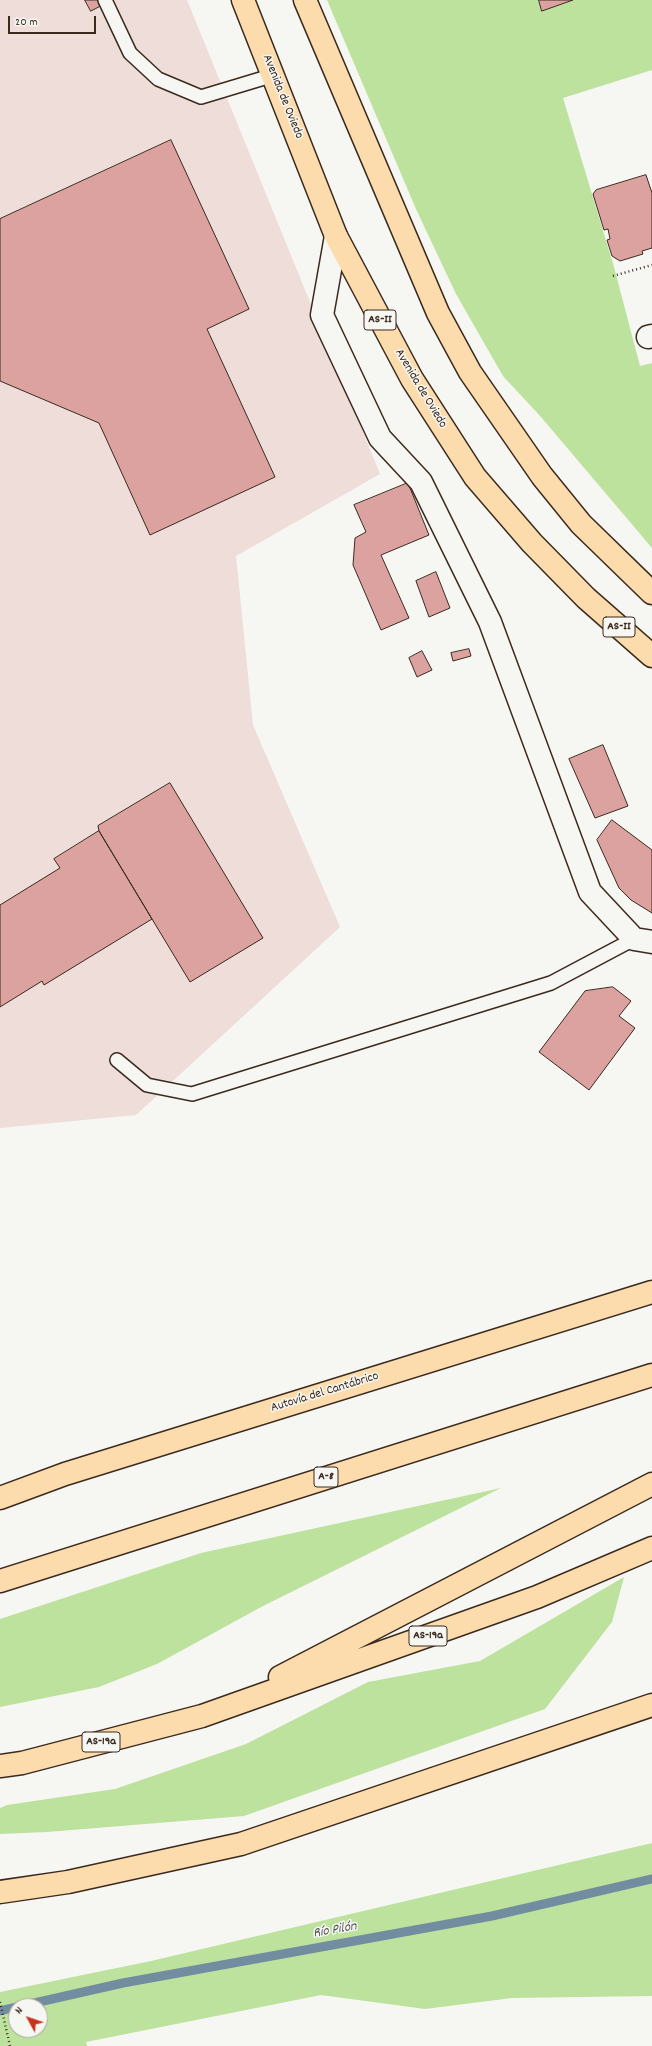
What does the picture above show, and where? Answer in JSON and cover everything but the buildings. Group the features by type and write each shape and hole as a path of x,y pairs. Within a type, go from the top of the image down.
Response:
{"main road":[{"name":"Avenida de Oviedo","path":"243,0 274,75 336,236 412,379 475,477 532,543 581,592 652,656"},
{"path":"305,0 438,313 470,372 542,476 581,524 652,593"},
{"name":"Autovía del Cantábrico","path":"0,1498 65,1474 652,1292"},
{"name":"A-8","path":"0,1581 652,1375"},
{"path":"0,1485 65,1474"},
{"path":"202,1716 652,1484"},
{"name":"AS-19a","path":"0,1766 22,1763 202,1716 538,1597 652,1548"},
{"path":"0,1892 68,1882 241,1844 652,1705"}],"street":[{"path":"336,236 322,314 380,438 421,482 490,622 590,892 643,940"}],"lane":[{"path":"105,0 130,53 158,79 201,97 274,75"},
{"path":"117,1060 147,1085 192,1094 551,982 643,940"}],"path":[{"path":"613,276 652,265"},
{"path":"0,2002 10,2046"}],"shaded area":[{"path":"0,0 187,0 380,474 236,556 253,725 340,927 136,1115 0,1128"}],"green space":[{"path":"327,0 539,0 542,11 573,0 652,0 652,70 563,98 614,267 640,366 652,363 652,548 541,417 503,376 456,294 416,209"},
{"path":"501,1488 263,1606 157,1664 99,1687 0,1707 0,1619 201,1553"},
{"path":"624,1577 612,1622 545,1709 244,1816 47,1832 0,1834 0,1808 7,1805 115,1789 246,1744 368,1682 480,1661"},
{"path":"652,1843 652,1996 512,1998 425,2009 321,1995 86,2042 87,2046 0,2046 0,1992 151,1961"}],"waterway":[{"name":"Río Pilón","path":"48,2000 123,1983 492,1916 652,1879"},
{"name":"Río Pilón","path":"0,2011 8,2009"}]}
